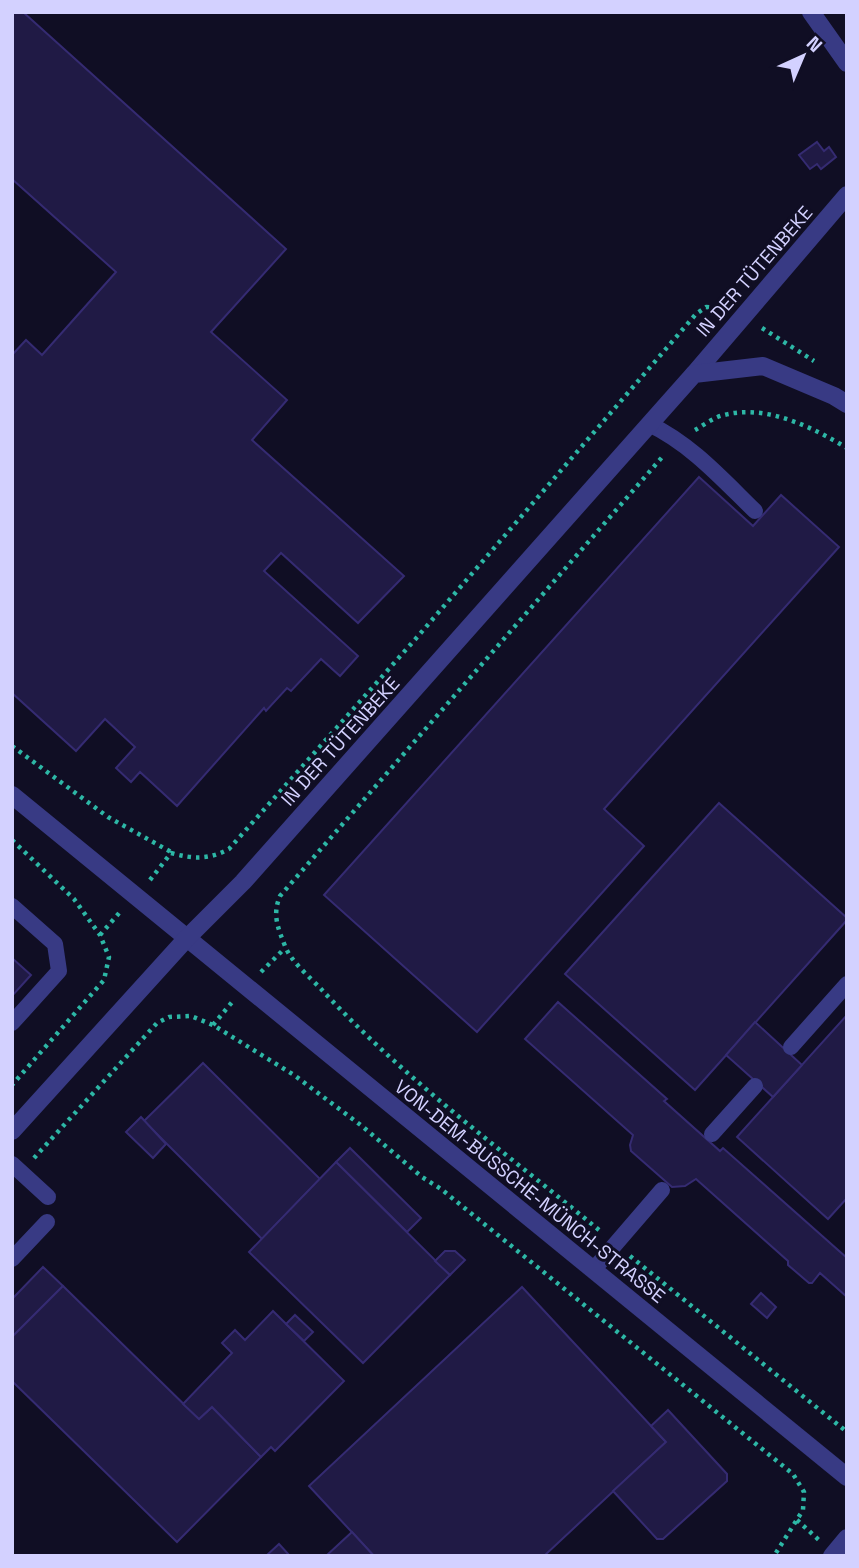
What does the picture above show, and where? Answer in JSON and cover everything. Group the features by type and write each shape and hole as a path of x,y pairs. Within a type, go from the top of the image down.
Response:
{"street":[{"path":"811,12 847,63"},
{"name":"IN DER TÜTENBEKE","path":"12,1131 187,938 243,882 694,374 847,195"},
{"path":"694,374 763,366 847,404"},
{"name":"VON-DEM-BUSSCHE-MÜNCH-STRASSE","path":"12,795 274,1011 844,1468"},
{"path":"832,1556 847,1538"}],"lane":[{"path":"649,424 680,441 755,511"},
{"path":"12,906 55,944 59,971 12,1023"},
{"path":"791,1047 847,984"},
{"path":"712,1135 755,1086"},
{"path":"17,1168 48,1197"},
{"path":"594,1269 662,1190"},
{"path":"12,1259 47,1222"}],"path":[{"path":"12,747 108,817 172,852 200,859 215,856 229,849 410,645 696,314 706,307 719,307 742,316 825,368"},
{"path":"847,448 816,429 778,416 750,413 723,415 667,451 313,857 280,896 275,907 275,920 285,948 339,1009 404,1070 847,1432"},
{"path":"100,936 163,866 172,852"},
{"path":"17,1168 157,1023 169,1017 191,1016 213,1026 294,1075 362,1126 793,1474 804,1492 803,1510 774,1556"}],"building":[{"path":"12,12 23,12 286,249 211,332 287,400 252,440 404,576 358,623 281,553 264,571 358,656 340,676 321,659 291,691 287,688 266,711 264,708 177,806 140,772 131,782 116,768 135,747 105,719 76,751 12,693 12,355 26,340 42,355 116,272 12,179"},
{"path":"817,142 824,151 829,147 836,157 821,169 817,164 810,169 799,155"},
{"path":"699,477 753,526 781,495 839,547 604,809 644,846 477,1032 324,895"},
{"path":"719,803 847,920 695,1090 565,974"},
{"path":"12,958 31,975 12,996"},
{"path":"558,1002 667,1099 664,1101 720,1151 723,1148 847,1258 847,1297 820,1273 809,1283 696,1179 685,1186 672,1187 631,1151 633,1135 525,1039"},
{"path":"847,1015 847,1198 828,1219 737,1137"},
{"path":"755,1022 802,1065 773,1097 726,1055"},
{"path":"203,1063 320,1179 262,1239 144,1121"},
{"path":"141,1117 166,1144 153,1158 126,1132"},
{"path":"350,1148 421,1218 407,1232 336,1162"},
{"path":"336,1162 450,1275 363,1363 249,1252"},
{"path":"445,1251 455,1251 465,1260 450,1275 435,1261"},
{"path":"43,1267 63,1286 12,1337 12,1295 14,1297"},
{"path":"63,1286 199,1419 212,1407 261,1457 177,1542 12,1381 12,1337"},
{"path":"522,1287 666,1442 544,1556 374,1556 309,1486"},
{"path":"761,1293 776,1307 767,1318 751,1304"},
{"path":"273,1311 344,1381 275,1451 271,1447 261,1457 212,1407 199,1419 183,1404 232,1353 222,1343 235,1330 245,1340"},
{"path":"295,1315 313,1332 304,1341 286,1324"},
{"path":"668,1410 727,1474 727,1481 663,1539 657,1539 613,1491 666,1442 651,1426"},
{"path":"352,1532 374,1556 326,1556"},
{"path":"279,1544 290,1556 266,1556"}]}
